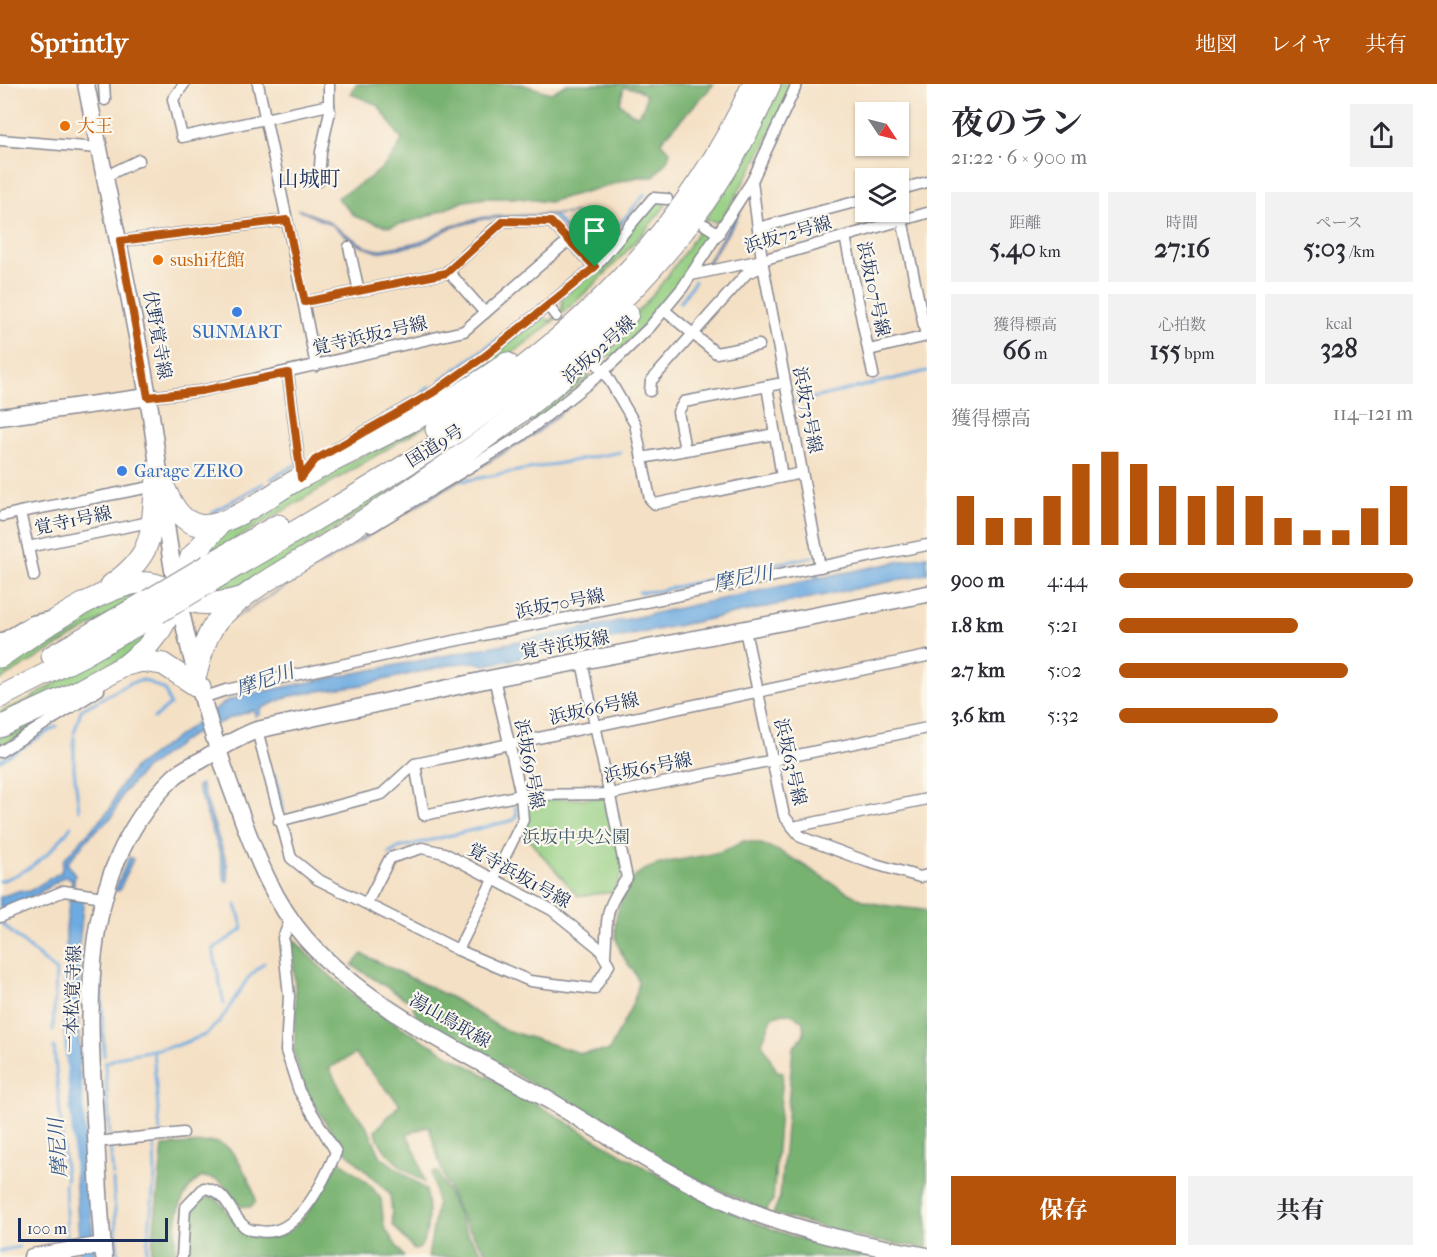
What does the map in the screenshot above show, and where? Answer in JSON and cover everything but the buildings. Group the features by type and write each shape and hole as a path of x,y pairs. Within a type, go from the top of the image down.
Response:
{"highway":[{"name":"国道9号","path":"723,159 753,84"},
{"name":"国道9号","path":"0,697 57,669 153,606 212,571 450,437 557,360 644,279 687,225 723,159 770,84"},
{"path":"0,727 70,695 126,665 153,640 171,612 191,557 220,524 301,478 404,427 516,356 594,293 723,159"},
{"path":"126,665 146,661 160,662 200,693 210,632 218,620 242,598 326,545 499,426 600,343 627,315 671,260 708,204 723,159"},
{"path":"157,479 173,505 187,520 199,525 220,524"},
{"path":"0,657 68,614 133,567 149,543 154,521 157,479"},
{"path":"68,614 114,589 133,583 158,585 199,603 242,598"},
{"name":"国道9号","path":"0,687 153,606"}],"main road":[{"name":"伏野覚寺線","path":"86,84 104,177 120,241 148,397 157,479 177,595"},
{"path":"0,417 148,397"},
{"name":"覚寺浜坂線","path":"216,750 238,736 257,730 494,678 927,594"},
{"name":"湯山鳥取線","path":"177,595 216,750 264,872 291,919 328,963 358,988 432,1034 704,1190 788,1225 919,1254"},
{"name":"一本松覚寺線","path":"101,1249 89,1008 98,895 124,843 146,810 175,776 216,750"},
{"path":"32,1257 73,1250 101,1249"}],"street":[{"path":"104,84 105,99"},
{"path":"184,84 173,99 182,136 329,105"},
{"path":"258,84 305,302 316,366"},
{"path":"319,182 321,152 330,111 329,84"},
{"name":"浜坂92号線","path":"326,545 357,534 384,519 521,436 604,371 664,310 692,275 752,181 797,84"},
{"path":"0,140 98,148"},
{"path":"104,177 139,159"},
{"name":"浜坂73号線","path":"752,181 760,265 820,567"},
{"path":"909,187 927,182"},
{"path":"301,478 315,460 434,392 485,356 595,267 653,198 667,199"},
{"path":"758,228 855,202"},
{"name":"浜坂72号線","path":"909,217 927,213"},
{"path":"120,241 287,220"},
{"path":"305,302 448,271 504,221 551,222 595,267"},
{"name":"浜坂72号線","path":"692,275 760,265 892,222"},
{"path":"869,350 927,336 903,222"},
{"path":"705,225 719,234"},
{"name":"浜坂107号線","path":"844,236 873,374"},
{"name":"覚寺浜坂2号線","path":"148,397 201,391 288,373 464,331 569,240"},
{"path":"349,247 359,291"},
{"path":"650,391 651,381 692,334 747,273 760,265"},
{"path":"448,271 485,313"},
{"path":"548,306 556,316"},
{"path":"664,310 716,353 759,345"},
{"path":"594,361 604,371 635,424 650,499 655,504 797,474"},
{"path":"288,373 301,478"},
{"path":"685,450 678,412 679,406 684,402 773,385 775,434 782,477"},
{"path":"642,458 775,434"},
{"path":"3,516 157,479"},
{"path":"20,512 28,547"},
{"name":"覚寺1号線","path":"34,576 28,547 154,521"},
{"name":"浜坂70号線","path":"200,693 226,690 419,648 927,545"},
{"path":"0,640 32,621 68,614"},
{"name":"浜坂63号線","path":"745,630 784,816 801,837 868,862 925,879"},
{"name":"浜坂66号線","path":"415,764 927,656"},
{"path":"257,730 279,820 291,858 317,879 458,950 530,981 594,989 609,965 604,958 605,922 613,897 627,878 582,662"},
{"path":"0,752 123,676 126,665"},
{"name":"浜坂69号線","path":"458,950 523,820 520,795 494,678"},
{"name":"浜坂65号線","path":"415,764 424,815 520,795 610,794 927,728"},
{"path":"279,820 382,794 415,764"},
{"path":"793,827 927,799"},
{"name":"覚寺浜坂1号線","path":"367,903 390,858 422,848 444,853 552,910 599,948 604,958"},
{"path":"0,917 55,894 68,891 98,895"},
{"path":"182,1257 185,1208 204,1188 220,1193 245,1227 264,1233 278,1232 289,1227 297,1217 321,1183 336,1152 299,1091 286,1052 289,996 283,938 291,919"},
{"path":"96,1142 183,1133"}],"green space":[{"path":"356,84 521,84 551,93 567,84 714,84 662,140 661,143 670,151 668,159 654,177 638,177 549,202 518,198 486,198 465,201 423,218 389,227 356,217 337,198 382,168 402,140 378,105 351,94","holes":["624,87 638,89 646,95 644,108 637,115 620,103"]},
{"path":"777,84 794,84 765,145 722,220 716,222 707,220 701,229 707,241 706,247 660,310 615,356 605,357 598,353 589,366 589,377 544,414 467,462 581,366 644,305 701,227 733,171"},
{"path":"661,201 666,205 626,252 604,275 534,337 465,385 336,455 447,388 539,320 545,318 550,321 561,312 563,299 655,203"},
{"path":"569,363 495,424 234,594 206,593"},
{"path":"447,413 199,561 213,537 289,493"},
{"path":"153,589 0,680 0,663 106,598"},
{"path":"160,620 136,652 0,722 0,712 26,701"},
{"path":"91,689 0,749 0,732"},
{"name":"浜坂中央公園","path":"604,798 610,802 623,872 613,892 578,896 522,832 528,816 526,805 530,800"},
{"path":"743,841 772,848 863,900 927,911 927,1248 875,1241 773,1214 780,1197 793,1048 804,1034 803,1022 795,1016 784,1013 772,1018 762,1043 777,1071 783,1072 773,1200 766,1211 701,1182 417,1017 412,1003 352,965 362,954 454,999 502,1029 580,1053 609,1051 631,1008 638,984 636,975 619,947 615,931 620,905 632,881 639,873 650,867 704,856 731,848"},
{"path":"292,937 342,986 399,1026 649,1170 736,1214 781,1232 827,1247 874,1257 493,1257 480,1244 460,1213 445,1179 429,1126 407,1134 418,1158 424,1182 401,1166 383,1148 375,1131 400,1104 355,1054 329,1068 348,1103 366,1125 381,1157 426,1190 427,1229 423,1243 419,1249 414,1250 393,1225 390,1194 341,1147 304,1088 294,1054 296,1004"},
{"path":"213,1142 227,1147 236,1157 250,1182 255,1203 250,1207 240,1206 222,1183 202,1177 193,1184 181,1202 175,1235 176,1257 151,1257 163,1146"},
{"path":"338,1159 371,1186 381,1199 384,1227 404,1257 187,1257 191,1209 200,1197 217,1199 240,1229 249,1235 263,1238 278,1236 289,1231 307,1213 335,1169"},
{"path":"438,1172 468,1235 487,1257 428,1257 437,1205 432,1173"}],"water":[{"path":"749,194 735,222 704,270 703,269"},
{"path":"297,209 324,219 366,247 378,250 420,242 449,227 484,217 578,213 483,219 450,228 421,244 378,252 359,245 330,224"},
{"path":"601,380 538,432 236,617 536,431"},
{"path":"927,556 927,574 486,665 474,662 454,664 362,685 287,697 260,709 260,715 255,716 254,710 190,736 144,770 123,793 112,817 92,834 67,863 75,875 73,888 84,896 78,956 81,957 78,1027 81,1063 78,1065 95,1257 80,1257 75,1170 77,1170 66,1035 66,929 72,879 65,876 36,895 3,909 0,908 0,897 21,890 28,892 61,872 64,859 110,809 119,788 135,767 227,701 243,696 240,692 244,691 249,694 586,628 815,579 815,573 818,573 819,578"},
{"path":"201,784 227,864 228,881 225,881 220,853 197,786"},
{"path":"129,857 133,859 119,891 115,890"}],"waterway":[{"path":"772,155 781,137"},
{"path":"757,185 768,163"},
{"path":"593,256 645,194"},
{"path":"554,216 569,233"},
{"path":"558,290 580,270"},
{"path":"680,303 695,281"},
{"path":"441,380 498,339"},
{"path":"328,368 371,358"},
{"path":"300,374 322,369"},
{"path":"792,403 927,371"},
{"path":"423,392 430,386"},
{"path":"404,403 413,398"},
{"path":"463,481 621,452"},
{"path":"271,479 295,465"},
{"path":"213,512 264,483"},
{"name":"摩尼川","path":"747,569 813,557"},
{"name":"摩尼川","path":"639,592 658,591 742,572"},
{"path":"74,733 81,710 130,683 144,680 165,690 170,705 154,718"},
{"path":"0,761 57,726"},
{"path":"74,737 74,769 79,810"},
{"path":"275,775 284,811"},
{"path":"389,854 398,848 514,820 517,814 515,807"},
{"path":"0,881 40,860 71,826"},
{"path":"224,1004 213,949 243,929 236,905"},
{"path":"2,924 56,971 53,1031"},
{"path":"110,1137 105,1063 122,1056 178,1045 205,1035 221,1020 248,978 264,963"},
{"path":"101,979 104,1056"},
{"name":"摩尼川","path":"65,981 65,1033 76,1172"},
{"name":"摩尼川","path":"54,1047 66,1180"},
{"path":"153,1050 160,1132"},
{"path":"80,1073 87,1173"},
{"path":"146,1257 155,1175 154,1141"},
{"path":"110,1144 113,1175"},
{"path":"113,1180 118,1257"},
{"name":"摩尼川","path":"65,1184 67,1239"},
{"path":"58,1240 65,1239"},
{"path":"0,1251 19,1247"}],"place":[{"name":"大王","path":"65,126"},
{"name":"sushi花館","path":"158,260"},
{"name":"SUNMART","path":"237,312"},
{"name":"Garage ZERO","path":"122,471"}],"district":[{"name":"山城町","path":"309,179"}],"route":[{"path":"287,220 305,302 446,273 504,221 551,222 595,267 485,356 434,392 315,460 301,478 288,373 172,396 148,397 120,241 287,220"}]}
